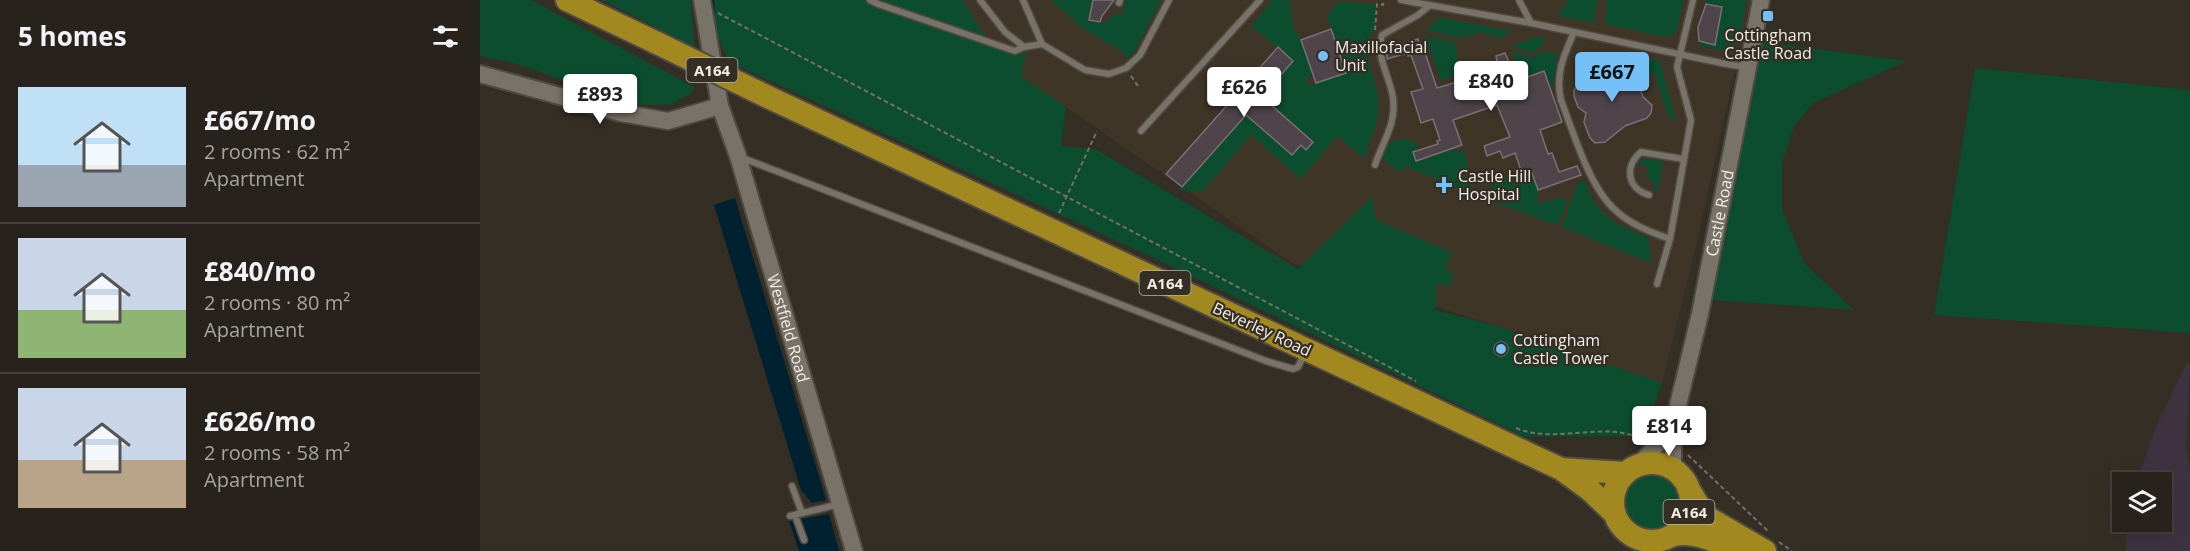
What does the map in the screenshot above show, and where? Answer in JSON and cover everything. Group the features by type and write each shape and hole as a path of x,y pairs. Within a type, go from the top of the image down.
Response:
{"highway":[{"name":"Beverley Road","path":"567,0 768,97 1561,469 1591,491 1614,513"},
{"name":"A164","path":"1632,469 1651,463 1680,462 1682,477 1705,516 1765,551"},
{"name":"Beverley Road","path":"1561,469 1632,469"},
{"path":"1614,513 1614,491 1618,482 1632,469"},
{"name":"A164","path":"1671,536 1680,529 1686,519 1690,498 1688,487"},
{"name":"A164","path":"1614,513 1627,532 1637,538 1660,540 1677,534 1697,536 1735,551"}],"street":[{"name":"Castle Road","path":"1680,462 1673,426 1700,314 1761,0"},
{"name":"Westfield Road","path":"703,2 720,106 738,156 854,551"},
{"path":"480,74 621,113 668,121 720,106"},
{"name":"Castle Road","path":"1632,469 1673,426"}],"lane":[{"path":"870,0 1015,51 1042,44"},
{"path":"980,0 1005,32 1024,47"},
{"path":"1023,0 1042,44 1085,70 1109,74 1126,68 1140,55 1169,0"},
{"path":"1141,132 1260,0"},
{"path":"1401,0 1531,23 1748,67"},
{"path":"1519,0 1531,23"},
{"path":"1657,284 1670,239 1691,120 1677,67 1694,0"},
{"path":"1375,165 1390,131 1394,100 1378,47 1382,35 1418,15 1429,6"},
{"path":"1574,32 1561,63 1558,87 1595,187 1612,208 1624,217 1650,232 1670,239"},
{"path":"1649,195 1636,189 1631,182 1629,174 1635,157 1641,152 1683,159"},
{"path":"738,156 1277,364 1296,369 1307,350"},
{"path":"792,486 796,514 804,540"},
{"path":"796,514 841,504"}],"path":[{"path":"1382,35 1375,31 1377,4 1383,5 1384,0"},
{"path":"703,2 1066,197 1418,381"},
{"path":"1126,68 1138,86"},
{"path":"1066,197 1097,131"},
{"path":"1513,426 1524,431 1552,433 1617,432 1647,440"},
{"path":"1680,462 1792,551"}],"shaded area":[{"name":"Castle Hill Hospital","path":"749,0 1751,0 1692,263 1662,383 1497,326 1292,263 1021,76"},
{"path":"2186,364 2190,364 2186,448 2190,469 2190,551 2126,551 2127,532 2172,532 2172,472 2139,472 2156,427"}],"green space":[{"path":"480,0 531,0 694,87 692,93 670,105 632,105 517,64 480,56"},
{"path":"602,0 691,0 694,47"},
{"path":"712,0 962,0 982,31 992,41 1026,52 1021,76 1066,107 1061,146 1095,149 1298,269 1372,197 1375,219 1452,253 1445,269 1453,273 1450,286 1437,283 1435,310 1497,326 1662,383 1642,436 1525,437 1158,260 729,62 713,25"},
{"path":"1051,0 1093,0 1090,20 1106,23 1114,14 1122,15 1125,0 1161,0 1135,51 1128,59 1121,51 1082,28"},
{"path":"1273,0 1290,0 1293,26 1301,40 1313,76 1305,79 1308,86 1346,73 1327,17 1336,3 1377,4 1375,31 1369,35 1367,51 1377,91 1378,114 1364,158 1337,136 1301,179 1251,135 1202,192 1179,190 1246,115 1292,155 1301,145 1306,149 1262,97 1293,61 1251,26"},
{"path":"1566,0 1597,0 1594,23 1561,17 1559,10 1569,5"},
{"path":"1607,0 1683,0 1677,30 1675,34 1664,37 1605,24"},
{"path":"1706,0 1746,0 1740,35 1733,46 1728,49 1717,50 1698,45 1699,41 1715,44 1722,8 1706,4"},
{"path":"1442,18 1512,31 1499,39 1482,32 1459,38 1426,30"},
{"path":"1425,36 1455,42 1461,73 1441,80"},
{"path":"1536,37 1545,38 1542,46 1530,53 1512,46"},
{"path":"1762,42 1907,61 1813,103 1794,126 1782,163 1782,209 1804,263 1854,310 1711,300"},
{"path":"1512,50 1530,58 1544,51 1558,55 1552,89 1544,71 1521,79"},
{"path":"1607,51 1660,61 1676,121 1668,116 1655,75 1640,66 1615,72"},
{"path":"1975,68 2190,90 2190,333 1934,315"},
{"path":"1404,139 1417,143 1421,161 1454,148 1456,152 1464,150 1469,171 1463,174 1476,195 1404,166 1401,172 1395,169 1383,159 1387,146 1392,141"},
{"path":"1642,159 1663,161 1658,191 1653,189 1654,180 1646,179 1648,167 1637,165"},
{"path":"1528,176 1534,179 1538,190 1538,204 1561,197 1567,202 1560,221 1556,225 1487,199 1491,187 1498,180 1506,177 1509,182"},
{"path":"1584,178 1594,202 1608,217 1625,228 1648,238 1651,263 1562,227 1576,187"},
{"path":"1651,473 1662,475 1675,486 1680,502 1678,513 1667,526 1651,531 1640,529 1627,518 1622,502 1624,491 1635,478"}],"water":[{"path":"735,198 826,500 812,503 801,490 714,205"},
{"path":"829,514 839,551 799,551 789,521"}],"building":[{"path":"1093,0 1114,0 1100,22 1089,20"},
{"path":"1706,4 1722,7 1715,45 1699,41 1698,27"},
{"name":"Maxillofacial Unit","path":"1331,29 1346,73 1316,83 1301,40"},
{"path":"1418,39 1437,88 1487,73 1484,65 1497,61 1496,56 1505,53 1517,81 1544,71 1562,122 1540,130 1548,154 1552,153 1559,172 1577,166 1581,175 1538,190 1531,170 1522,173 1515,153 1503,158 1500,151 1487,156 1484,146 1510,137 1497,105 1453,120 1462,145 1416,161 1413,152 1438,144 1437,141 1440,140 1433,119 1421,123 1411,92 1423,89 1411,55 1408,56 1407,53 1387,59 1386,50"},
{"path":"1278,47 1293,61 1262,97 1313,142 1306,150 1301,145 1292,155 1246,115 1182,187 1166,174 1230,102 1225,97 1223,82 1228,77 1242,78 1247,82"},
{"path":"1627,68 1635,69 1639,73 1639,85 1643,97 1652,105 1651,113 1647,118 1625,126 1605,142 1595,143 1590,138 1584,122 1586,113 1578,107 1574,90 1579,84"},
{"name":"Cottingham Castle Tower","path":"1498,342 1504,342 1508,349 1504,356 1498,356 1494,352 1494,346"}],"waterway":[{"path":"712,0 713,17"}],"place":[{"name":"Cottingham Castle Road","path":"1768,16"},
{"name":"Maxillofacial Unit","path":"1323,56"},
{"name":"Castle Hill Hospital","path":"1444,185"},
{"name":"Cottingham Castle Tower","path":"1501,349"}]}
